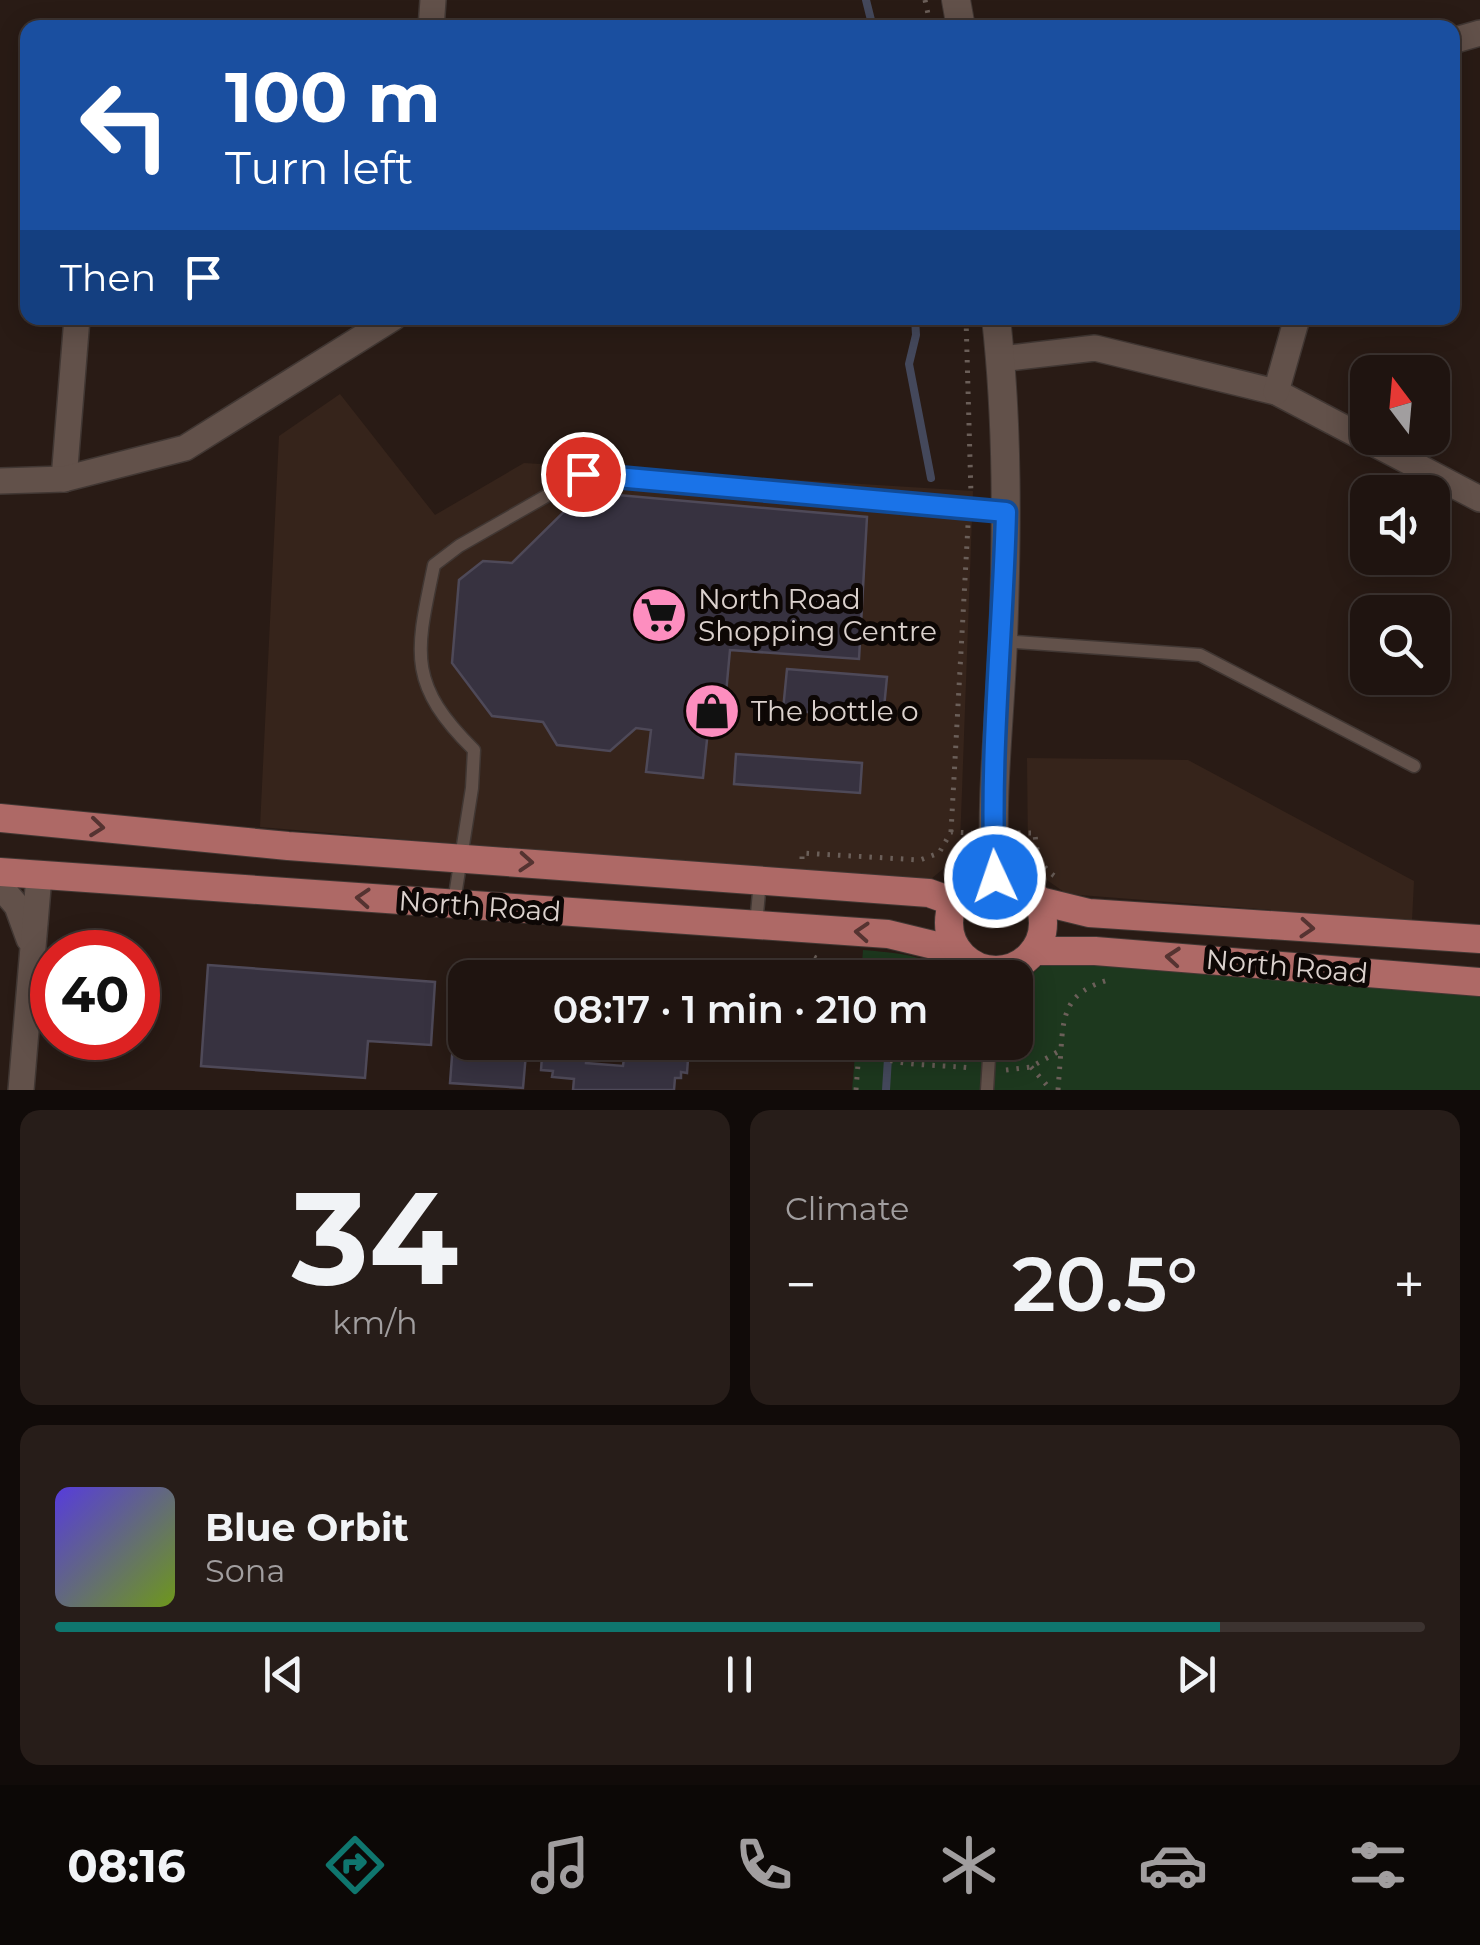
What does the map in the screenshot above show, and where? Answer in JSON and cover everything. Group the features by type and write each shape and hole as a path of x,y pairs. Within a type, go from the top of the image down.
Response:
{"main road":[{"name":"North Road","path":"0,818 288,846 929,893 954,902"},
{"name":"North Road","path":"0,872 888,934 958,951"},
{"path":"968,960 958,951 949,927 954,902 975,882 995,877 1018,882 1036,900 1043,926 1034,951 1024,960"},
{"name":"North Road","path":"1036,900 1089,913 1480,940"},
{"name":"North Road","path":"1034,951 1095,951 1480,982"}],"street":[{"path":"64,479 76,325"},
{"path":"0,481 64,479 185,448 382,325"},
{"path":"995,877 992,834 1006,512 997,325"},
{"path":"1276,392 1295,325"},
{"path":"1001,359 1095,348 1276,392 1480,499"},
{"path":"34,930 39,876"},
{"path":"0,886 17,906 30,940"},
{"path":"21,1090 30,984"}],"lane":[{"path":"454,904 474,750 443,720 421,677 420,632 434,565 459,546 583,474 1006,512"},
{"path":"1002,641 1200,655 1414,766"},
{"path":"756,925 760,879"},
{"path":"986,1090 989,1060"}],"path":[{"path":"800,882 802,853 920,860 938,853 951,832 970,507 966,325"},
{"path":"951,832 1035,833 1036,852 1048,872 1060,880"},
{"path":"1054,1090 1063,1020 1072,1001 1084,988 1108,980 1121,981"},
{"path":"877,1060 988,1070 1031,1067 1060,1050"},
{"path":"856,1090 859,1060"},
{"path":"1031,1067 1054,1090"}],"shaded area":[{"path":"340,394 435,515 524,463 973,491 960,845 943,869 925,884 260,827 279,436"},
{"path":"1027,758 1188,760 1414,881 1412,921 1067,894 1041,876 1028,852"}],"green space":[{"path":"863,950 924,960 862,960"},
{"path":"1088,959 1480,993 1480,1090 852,1090 855,1060 1033,1060 1033,973 1041,966"}],"building":[{"name":"North Road Shopping Centre","path":"584,492 867,517 859,659 730,650 723,726 708,730 703,778 646,772 651,730 636,728 610,751 557,745 543,722 492,716 452,663 459,580 483,561 512,563"},
{"path":"787,669 887,677 883,718 783,710"},
{"path":"736,754 862,763 860,793 734,784"},
{"path":"208,965 435,982 431,1045 368,1041 365,1078 201,1066"},
{"path":"452,1060 525,1060 523,1088 450,1083"},
{"path":"542,1060 586,1060 586,1063 623,1066 624,1060 688,1060 687,1073 681,1072 681,1078 675,1078 674,1090 573,1090 574,1079 552,1077 553,1071 541,1070"}],"waterway":[{"path":"866,0 871,20"},
{"path":"915,325 909,364 931,478"},
{"path":"886,1090 888,1060"}],"place":[{"name":"North Road Shopping Centre","path":"659,615"},
{"name":"The bottle o","path":"712,711"}],"route":[{"path":"583,474 1006,512 991,812 995,877"}]}
